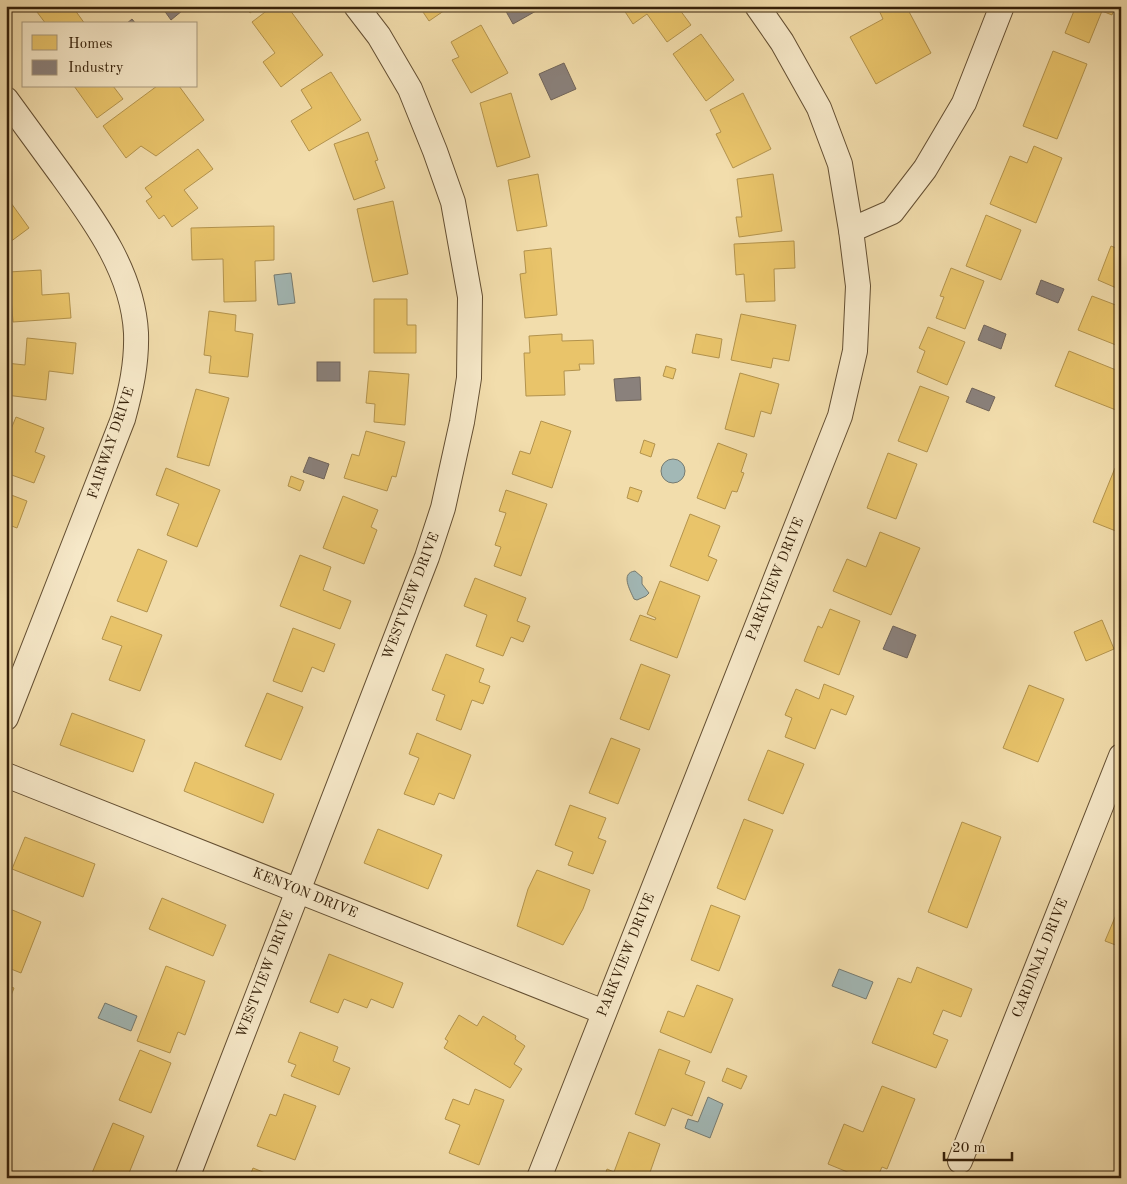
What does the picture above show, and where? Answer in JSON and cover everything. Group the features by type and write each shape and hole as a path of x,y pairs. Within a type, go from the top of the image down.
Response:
{"street":[{"name":"WESTVIEW DRIVE","path":"187,1178 427,557 443,508 462,422 469,378 470,297 453,202 410,89 379,36 356,6"},
{"name":"PARKVIEW DRIVE","path":"539,1178 840,416 855,351 858,286 840,164 819,108 782,42 758,6"},
{"path":"851,230 892,212 925,169 964,103 1002,6"},
{"name":"FAIRWAY DRIVE","path":"6,99 94,221 113,255 129,293 136,331 136,357 132,387 123,419 6,718"},
{"name":"CARDINAL DRIVE","path":"960,1161 1121,756"},
{"name":"KENYON DRIVE","path":"6,775 604,1012"}],"water":[{"path":"291,273 295,303 278,305 274,275"},
{"path":"673,459 682,462 685,471 682,480 673,483 664,480 661,471 664,462"},
{"path":"635,571 642,577 642,584 649,593 637,600 634,599 627,582 630,572"},
{"path":"839,969 873,982 866,999 832,986"},
{"path":"105,1003 137,1016 131,1031 98,1018"},
{"path":"708,1097 723,1104 710,1138 685,1128 688,1119 698,1122"}],"building: Homes":[{"path":"45,6 72,6 84,22 44,22 37,12"},
{"path":"246,6 259,6 250,13"},
{"path":"273,6 287,6 323,55 281,87 263,62 275,53 252,22"},
{"path":"419,6 451,6 429,21"},
{"path":"623,6 677,6 691,25 667,42 647,14 633,24"},
{"path":"877,6 906,6 931,53 876,84 850,37 883,19"},
{"path":"1076,6 1115,6 1112,15 1102,11 1089,43 1065,33"},
{"path":"481,25 508,73 471,93 452,60 459,57 451,42"},
{"path":"701,34 734,80 706,101 673,54"},
{"path":"1053,51 1087,64 1057,139 1023,126"},
{"path":"331,72 361,120 309,151 291,121 312,108 301,90"},
{"path":"75,88 115,88 123,99 97,118"},
{"path":"154,88 180,88 204,120 156,156 141,146 126,158 103,126"},
{"path":"511,93 530,157 497,167 480,103"},
{"path":"743,93 771,149 733,168 716,134 721,132 710,110"},
{"path":"368,132 378,160 375,161 385,188 354,200 334,144"},
{"path":"1034,146 1062,158 1036,223 990,204 1010,156 1027,163"},
{"path":"198,149 213,169 184,190 198,208 172,227 164,215 159,219 146,201 152,197 145,188"},
{"path":"538,174 547,226 517,231 508,180"},
{"path":"773,174 782,231 739,237 736,217 742,217 737,179"},
{"path":"6,196 29,228 6,245"},
{"path":"393,201 408,274 373,282 357,209"},
{"path":"986,215 1021,230 1001,280 966,266"},
{"path":"274,226 274,260 255,261 256,301 224,302 223,259 192,260 191,228"},
{"path":"794,241 795,268 774,269 775,301 746,302 744,274 736,275 734,244"},
{"path":"1111,246 1121,250 1121,290 1098,280"},
{"path":"551,248 557,315 525,318 520,274 526,273 524,251"},
{"path":"951,268 984,281 965,329 936,318 944,297 940,296"},
{"path":"41,270 42,295 69,293 71,318 13,322 9,272"},
{"path":"1092,296 1121,307 1121,347 1078,330"},
{"path":"374,299 407,299 407,325 416,325 416,353 374,353"},
{"path":"209,311 236,315 235,331 253,334 248,377 209,373 211,356 204,355"},
{"path":"741,314 796,325 789,361 773,358 771,368 731,360"},
{"path":"928,327 965,342 947,385 917,372 925,351 919,348"},
{"path":"562,334 562,341 593,340 594,364 579,364 580,370 564,371 565,395 526,396 524,353 530,353 529,336"},
{"path":"696,334 722,339 719,358 692,353"},
{"path":"27,338 76,343 73,374 49,371 46,400 6,395 6,363 25,365"},
{"path":"1069,351 1121,372 1121,412 1055,386"},
{"path":"666,366 676,369 673,379 663,376"},
{"path":"369,371 409,374 405,425 374,422 375,404 366,403"},
{"path":"740,373 779,384 771,414 761,411 754,437 725,429"},
{"path":"920,386 949,397 927,452 898,441"},
{"path":"196,389 229,398 209,466 177,457"},
{"path":"16,417 44,428 35,452 45,456 34,483 6,473 6,441"},
{"path":"541,421 571,431 552,488 512,474 520,451 530,454"},
{"path":"366,431 405,442 396,477 392,476 387,491 344,478 352,454 359,456"},
{"path":"644,440 655,444 651,457 640,453"},
{"path":"718,443 747,454 741,472 744,473 737,492 732,491 725,509 697,498"},
{"path":"888,453 917,464 896,519 867,508"},
{"path":"166,468 220,490 197,547 167,535 179,504 156,495"},
{"path":"1115,468 1121,471 1121,533 1093,522"},
{"path":"291,476 304,481 300,491 288,486"},
{"path":"630,487 642,491 638,502 627,498"},
{"path":"506,490 547,504 521,576 494,566 501,547 495,545 506,513 499,511"},
{"path":"6,493 27,501 17,528 9,525 6,532"},
{"path":"343,496 378,510 371,527 377,530 364,564 323,548"},
{"path":"690,514 720,526 708,556 717,560 708,581 670,566"},
{"path":"880,532 920,548 891,615 833,591 847,559 866,567"},
{"path":"138,549 167,561 147,612 117,601"},
{"path":"300,555 331,567 323,590 351,601 340,629 280,606"},
{"path":"475,578 526,598 517,621 530,626 523,642 511,637 503,656 476,646 487,615 464,606"},
{"path":"660,581 700,596 677,658 630,640 640,615 655,620 656,618 647,614"},
{"path":"830,609 860,621 839,675 804,661 818,626 822,628"},
{"path":"111,616 162,635 140,691 109,680 122,646 102,639"},
{"path":"1102,620 1114,649 1086,661 1074,632"},
{"path":"293,628 335,644 324,672 312,667 302,692 273,681"},
{"path":"446,654 484,669 479,682 490,686 483,704 472,700 461,730 436,720 445,695 432,690"},
{"path":"641,664 670,675 649,730 620,719"},
{"path":"824,684 854,696 846,715 831,709 815,749 785,737 792,718 785,715 796,689 819,699"},
{"path":"1029,685 1064,699 1038,762 1003,748"},
{"path":"267,693 303,707 281,760 245,746"},
{"path":"72,713 145,740 133,772 60,745"},
{"path":"417,733 471,755 454,799 439,793 434,805 404,794 419,758 409,754"},
{"path":"611,738 640,749 618,804 589,793"},
{"path":"768,750 804,764 783,814 748,800"},
{"path":"195,762 274,794 263,823 184,791"},
{"path":"570,805 606,818 598,838 606,841 593,874 568,865 573,852 555,845"},
{"path":"744,819 773,830 745,900 717,888"},
{"path":"962,822 1001,837 967,928 928,912"},
{"path":"378,829 442,855 428,889 364,863"},
{"path":"25,837 95,864 83,897 12,869"},
{"path":"537,870 590,890 583,909 563,945 517,926 528,889"},
{"path":"162,898 226,925 213,956 149,929"},
{"path":"1121,903 1121,947 1105,941"},
{"path":"711,905 740,916 719,971 691,960"},
{"path":"10,909 41,922 21,973 6,967 6,919"},
{"path":"329,954 403,983 393,1008 371,999 367,1008 344,999 338,1013 310,1002"},
{"path":"166,966 205,981 185,1035 178,1032 170,1053 137,1041"},
{"path":"917,967 972,989 961,1017 943,1010 933,1034 948,1040 936,1068 872,1043 898,978 911,983"},
{"path":"6,985 14,988 6,1008"},
{"path":"697,985 733,999 711,1053 660,1032 668,1011 684,1017"},
{"path":"459,1015 477,1026 483,1016 516,1036 515,1039 525,1046 514,1064 522,1069 510,1088 444,1048 448,1041 445,1039"},
{"path":"300,1032 338,1047 333,1061 350,1068 339,1095 291,1076 296,1065 288,1062"},
{"path":"659,1049 690,1061 685,1074 705,1082 692,1116 672,1108 665,1126 635,1114"},
{"path":"140,1050 171,1063 151,1113 119,1100"},
{"path":"727,1068 747,1076 741,1089 722,1081"},
{"path":"882,1086 915,1099 887,1169 882,1167 877,1178 862,1178 828,1164 844,1124 863,1132"},
{"path":"475,1089 504,1100 479,1165 449,1153 460,1125 445,1119 453,1099 469,1105"},
{"path":"284,1094 316,1106 295,1160 257,1146 270,1114 276,1116"},
{"path":"113,1123 144,1136 127,1178 103,1178 92,1173"},
{"path":"629,1132 660,1144 648,1178 604,1178 607,1169 614,1172"},
{"path":"253,1168 278,1178 249,1178"},
{"path":"447,1173 460,1178 445,1178"}],"building: Industry":[{"path":"161,6 188,6 171,20"},
{"path":"503,6 533,6 536,11 513,24"},
{"path":"564,63 576,89 551,100 539,74"},
{"path":"1041,280 1064,289 1058,303 1036,294"},
{"path":"984,325 1006,334 1001,349 978,340"},
{"path":"317,362 340,362 340,381 317,381"},
{"path":"640,377 641,400 616,401 614,379"},
{"path":"972,388 995,397 989,411 966,402"},
{"path":"309,457 329,464 324,479 303,472"},
{"path":"893,626 916,635 907,658 883,649"},
{"path":"52,1173 64,1178 50,1178"}]}
